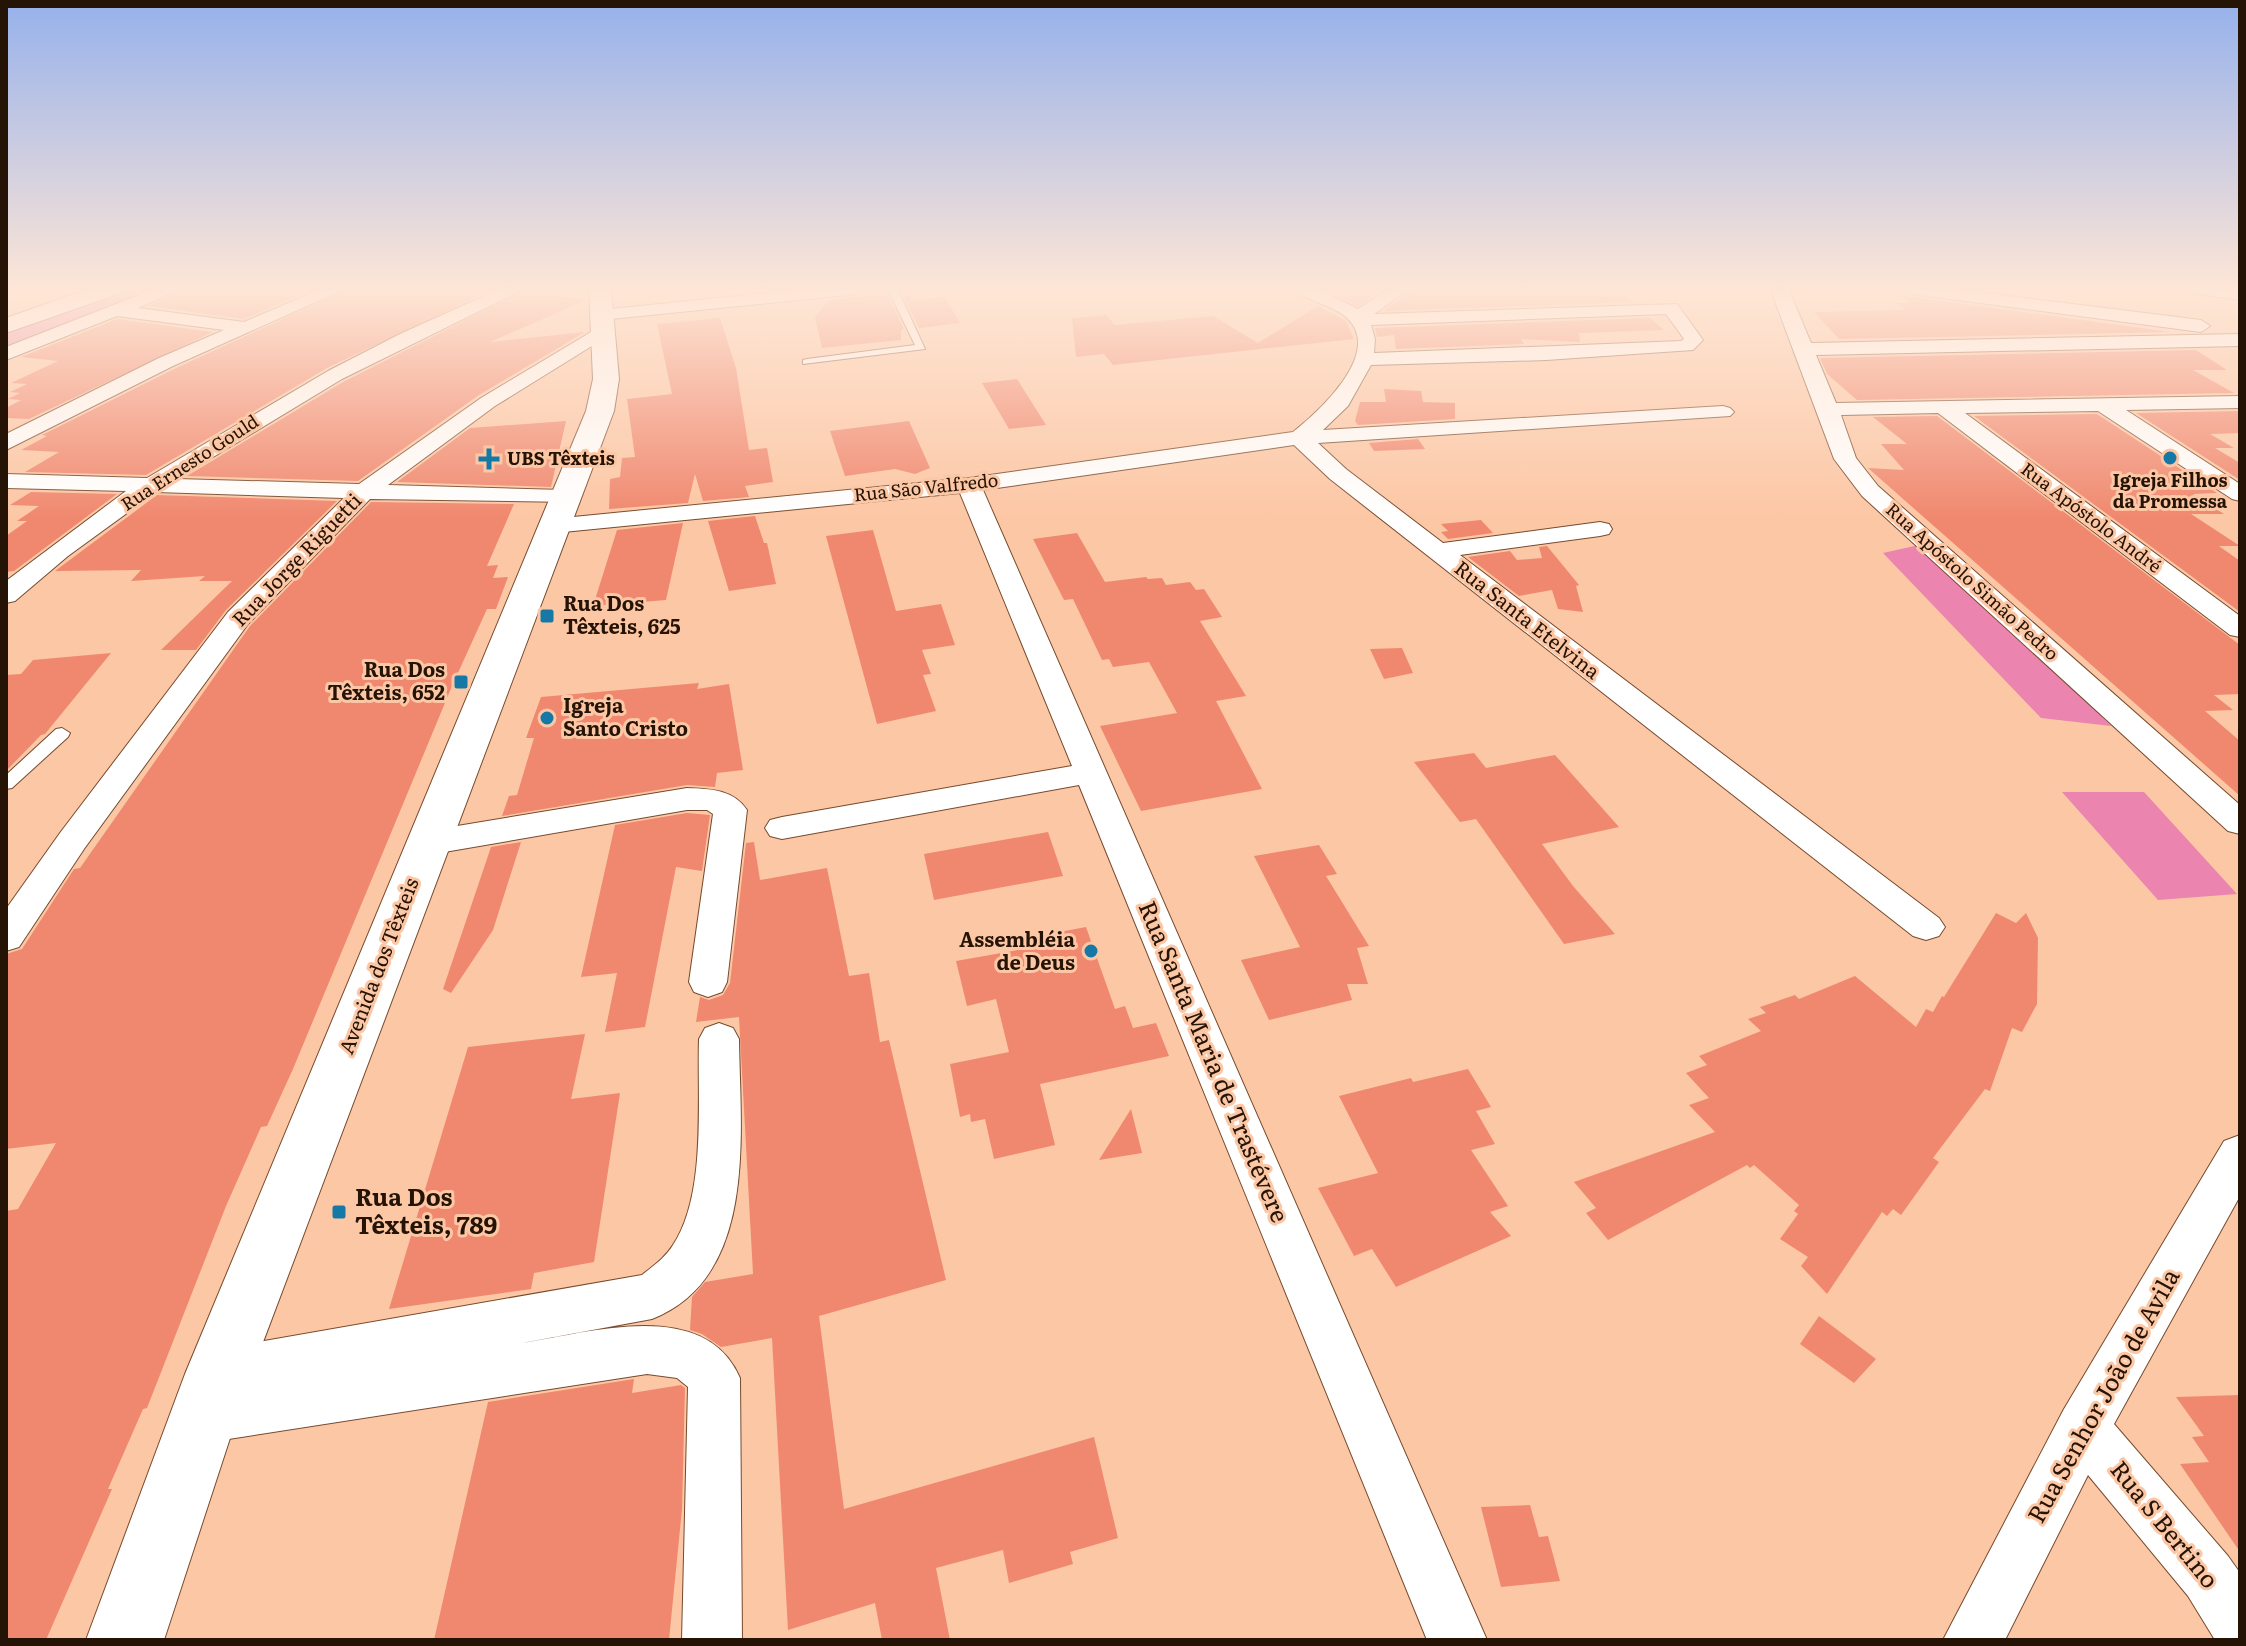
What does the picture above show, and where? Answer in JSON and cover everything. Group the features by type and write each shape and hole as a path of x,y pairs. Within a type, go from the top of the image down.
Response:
{"main road":[{"name":"Avenida dos Têxteis","path":"125,1640 211,1396 600,411 606,379 605,365"}],"street":[{"path":"6,443 92,397 161,365"},
{"name":"Rua Ernesto Gould","path":"6,595 150,484 288,401 356,365"},
{"name":"Rua Jorge Riguetti","path":"6,937 72,841 238,618 363,492 535,365"},
{"path":"1299,438 1333,410 1360,365"},
{"name":"Rua Apóstolo Simão Pedro","path":"1811,365 1845,459 1870,491 2240,823"},
{"path":"1828,409 2240,402"},
{"path":"2102,404 2240,494"},
{"name":"Rua Apóstolo André","path":"1943,407 2240,629"},
{"name":"Rua São Valfredo","path":"6,481 363,492 558,512 969,485 1299,438 1723,412"},
{"name":"Rua Santa Etelvina","path":"1299,438 1338,474 1926,927"},
{"path":"2213,477 2240,477"},
{"name":"Rua Santa Maria de Trastévere","path":"969,485 1457,1640"},
{"path":"1437,551 1600,529"},
{"path":"782,828 1091,773"},
{"path":"427,843 687,799 714,800 730,810 708,982"},
{"path":"211,1396 652,1296 673,1281 692,1259 715,1201 719,1039"},
{"name":"Rua Senhor João de Avila","path":"1973,1640 2083,1428 2240,1154"},
{"path":"211,1396 647,1349 682,1354 700,1361 714,1378 712,1640"},
{"name":"Rua S Bertino","path":"2083,1428 2208,1576 2240,1626"}],"lane":[{"path":"6,784 62,733"}],"shaded area":[{"path":"1928,543 2111,726 2041,718 1883,553"},
{"path":"2062,792 2144,792 2237,894 2158,900"}],"building":[{"path":"50,365 144,365 29,419 6,418 6,408 21,400 8,399 20,393 10,392 27,384 11,383"},
{"path":"183,365 334,365 146,475 25,472 59,452 21,450 47,436 42,435"},
{"path":"377,365 530,365 479,395 358,481 187,476"},
{"path":"666,365 735,365 749,450 767,448 773,482 745,486 749,497 703,501 695,474 688,503 609,509 610,479 620,477 622,458 635,457 627,399 672,394"},
{"path":"1823,365 2219,365 2227,370 2193,370 2234,393 1857,400 1827,374"},
{"path":"1017,379 1046,425 1009,429 982,383"},
{"path":"1384,389 1421,391 1423,402 1455,403 1455,419 1358,425 1355,421 1360,402 1386,402"},
{"path":"2240,411 2240,433 2210,434 2234,448 2215,448 2240,463 2240,480 2136,413"},
{"path":"2097,414 2217,493 2193,494 2224,514 2191,514 2240,546 2219,546 2240,561 2240,612 1974,416"},
{"path":"1937,416 2240,645 2240,694 2214,695 2233,710 2205,711 2240,741 2240,796 1868,468 1904,470 1881,444 1907,444 1873,417"},
{"name":"UBS Têxteis","path":"566,421 551,487 397,482 470,428"},
{"path":"909,421 930,468 915,474 895,469 845,476 830,431"},
{"path":"1418,439 1425,449 1374,451 1369,443"},
{"path":"31,492 117,494 14,571 6,572 6,536 27,521 17,521 39,506 10,505"},
{"path":"157,495 337,501 226,610 196,650 161,650 232,581 199,581 205,576 131,581 141,570 55,571"},
{"path":"371,502 514,504 487,566 498,565 493,578 508,577 496,609 487,609 452,686 293,1069 267,1126 261,1127 226,1206 147,1408 143,1409 108,1489 112,1489 46,1640 6,1640 6,1211 18,1209 56,1143 6,1149 6,954 22,949 74,869 80,868 250,626"},
{"path":"755,516 764,543 767,543 776,584 729,591 708,521"},
{"path":"1481,520 1493,533 1448,539 1441,532 1448,531 1441,524"},
{"path":"683,523 666,600 593,606 617,530"},
{"path":"873,530 896,611 941,604 955,645 922,650 931,674 923,675 936,711 877,724 826,536"},
{"path":"1077,533 1105,582 1162,578 1166,585 1190,582 1196,590 1204,589 1222,617 1200,621 1246,696 1216,701 1262,789 1141,811 1100,726 1177,713 1149,662 1113,667 1109,659 1102,660 1073,599 1064,600 1033,539"},
{"path":"1547,546 1579,585 1576,586 1583,612 1558,609 1552,590 1519,596 1468,557 1510,551 1517,560 1542,558 1539,547"},
{"path":"1402,648 1413,673 1384,679 1370,649"},
{"path":"111,653 45,734 6,771 6,675 21,674 33,660"},
{"path":"699,683 697,689 729,684 743,770 717,773 715,787 687,785 502,816 509,796 517,795 534,738 526,738 541,697"},
{"path":"1474,753 1486,768 1555,755 1619,827 1542,844 1615,934 1564,944 1476,819 1460,822 1414,762"},
{"path":"687,813 710,815 702,871 676,867 645,1027 605,1032 617,973 581,977 615,825"},
{"path":"1048,832 1063,876 934,900 924,854"},
{"path":"521,842 493,930 451,993 443,989 491,847"},
{"path":"754,842 760,880 827,868 849,976 869,973 880,1042 889,1040 946,1280 819,1316 844,1509 1094,1437 1118,1538 1070,1552 1073,1564 1009,1583 1003,1550 936,1568 950,1640 882,1640 875,1603 788,1630 772,1338 721,1347 690,1330 692,1297 705,1282 753,1274 739,1017 696,1022 700,997 709,1000 723,995 730,983 746,843"},
{"path":"1319,845 1337,874 1326,876 1369,946 1357,948 1368,984 1347,984 1352,1000 1269,1020 1241,960 1300,947 1254,856"},
{"path":"1996,913 2016,923 2026,913 2038,938 2037,1004 2022,1032 2012,1028 1990,1091 1985,1089 1933,1158 1939,1162 1901,1215 1893,1209 1887,1216 1882,1212 1827,1294 1801,1266 1808,1257 1780,1239 1798,1214 1794,1211 1799,1205 1754,1165 1750,1168 1747,1165 1608,1240 1586,1213 1596,1208 1574,1182 1715,1132 1689,1105 1709,1098 1686,1073 1707,1065 1699,1056 1761,1031 1748,1019 1766,1013 1760,1007 1795,995 1799,999 1855,976 1916,1027 1926,1009 1933,1012 1944,997"},
{"path":"1086,927 1115,1009 1125,1006 1133,1028 1156,1023 1169,1056 1040,1084 1055,1145 994,1159 985,1119 971,1122 970,1114 960,1117 950,1064 1009,1052 996,999 967,1006 956,961 1057,943 1054,933"},
{"path":"585,1034 571,1099 620,1093 594,1262 534,1273 531,1289 389,1309 468,1047"},
{"path":"1468,1069 1491,1107 1476,1111 1495,1144 1471,1150 1508,1206 1490,1212 1511,1236 1396,1287 1372,1249 1354,1256 1318,1188 1378,1173 1339,1096 1411,1078 1413,1082"},
{"path":"1131,1109 1142,1153 1099,1160"},
{"path":"1819,1316 1876,1359 1854,1383 1800,1344"},
{"path":"634,1379 632,1393 681,1385 685,1388 682,1509 669,1640 434,1640 488,1402"},
{"path":"2240,1395 2240,1552 2180,1464 2209,1462 2192,1437 2204,1436 2176,1397"},
{"path":"1530,1505 1539,1537 1548,1536 1560,1581 1501,1587 1481,1507"}],"place":[{"name":"Igreja Filhos da Promessa","path":"2170,458"},
{"name":"UBS Têxteis","path":"489,459"},
{"name":"Rua Dos Têxteis, 625","path":"547,616"},
{"name":"Rua Dos Têxteis, 652","path":"461,682"},
{"name":"Igreja Santo Cristo","path":"547,718"},
{"name":"Assembléia de Deus","path":"1091,951"},
{"name":"Rua Dos Têxteis, 789","path":"339,1212"}]}
